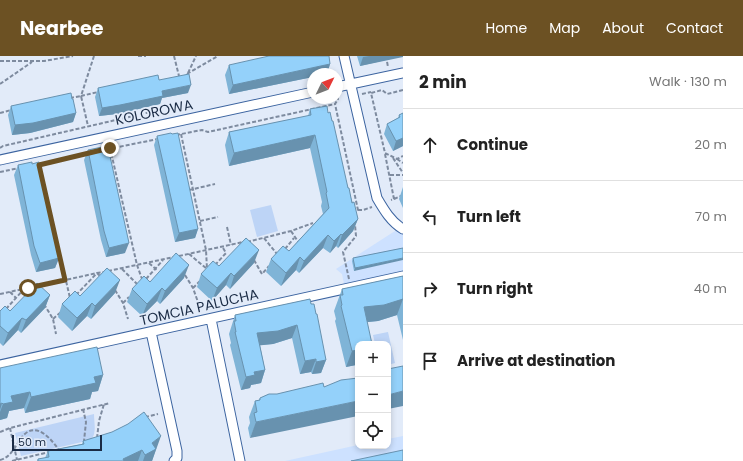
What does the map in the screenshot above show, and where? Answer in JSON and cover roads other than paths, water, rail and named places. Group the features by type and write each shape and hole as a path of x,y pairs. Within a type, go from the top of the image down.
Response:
{"street":[{"path":"344,56 377,198 396,225 403,229"},
{"path":"343,86 403,73"},
{"name":"KOLOROWA","path":"0,160 307,93"},
{"name":"TOMCIA PALUCHA","path":"0,365 403,276"},
{"path":"211,318 239,458"},
{"path":"151,332 177,451 177,458 174,461"}]}
